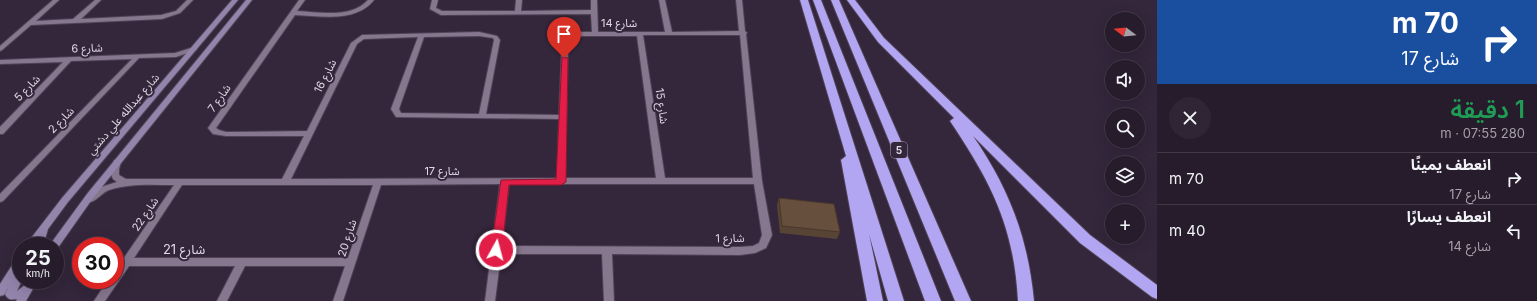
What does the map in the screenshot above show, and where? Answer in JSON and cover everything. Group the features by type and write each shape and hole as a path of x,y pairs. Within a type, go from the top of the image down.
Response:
{"highway":[{"name":"5","path":"817,0 933,301"},
{"name":"5","path":"835,0 962,298"},
{"path":"851,0 867,24 881,40 1086,239 1157,293"},
{"path":"804,2 896,301"},
{"path":"921,80 956,120 974,145 1004,200 1017,239 1025,277 1026,301"},
{"path":"840,116 852,192 875,301"}],"main road":[{"name":"شارع عبدالله علي دشتي","path":"36,237 235,0"},
{"path":"60,237 82,206 249,0"},
{"path":"42,237 45,225"},
{"path":"0,292 12,273"},
{"path":"13,289 10,294 12,296 19,295 25,289"},
{"path":"21,301 27,289"}],"street":[{"path":"0,49 56,0"},
{"path":"75,22 98,0"},
{"path":"30,23 165,17 180,10 190,0"},
{"name":"شارع 7","path":"302,0 212,128 216,132 226,134 309,133"},
{"path":"293,13 351,13 364,9 371,0"},
{"path":"435,0 433,9 438,12 594,12"},
{"path":"518,13 519,0"},
{"path":"594,0 595,34"},
{"path":"662,0 669,34"},
{"name":"شارع 1","path":"496,250 740,251 760,247 765,242 767,235 758,181 744,33 739,0"},
{"name":"شارع 14","path":"561,182 566,40 572,35 744,33"},
{"name":"شارع 16","path":"285,182 357,40 368,36 483,34 496,38 482,116"},
{"name":"شارع 15","path":"640,34 661,182"},
{"path":"422,35 396,109 397,113 406,116 563,116"},
{"name":"شارع 6","path":"0,62 176,54 194,49"},
{"path":"176,54 182,56 185,60"},
{"name":"شارع 2","path":"1,197 138,56"},
{"name":"شارع 5","path":"0,132 69,59"},
{"path":"118,161 114,170 114,175 118,179 126,182"},
{"name":"شارع 17","path":"82,206 104,189 126,182 758,181"},
{"name":"شارع 22","path":"124,266 180,182"},
{"name":"شارع 20","path":"338,301 378,182"},
{"path":"490,301 505,182"},
{"path":"607,251 609,301"},
{"name":"شارع 21","path":"127,262 352,262"},
{"path":"222,301 242,262"},
{"name":"شارع 22","path":"100,301 108,289"}],"building":[{"path":"779,198 834,204 840,232 782,226"}],"route":[{"path":"496,250 505,182 561,182 564,58"}]}
